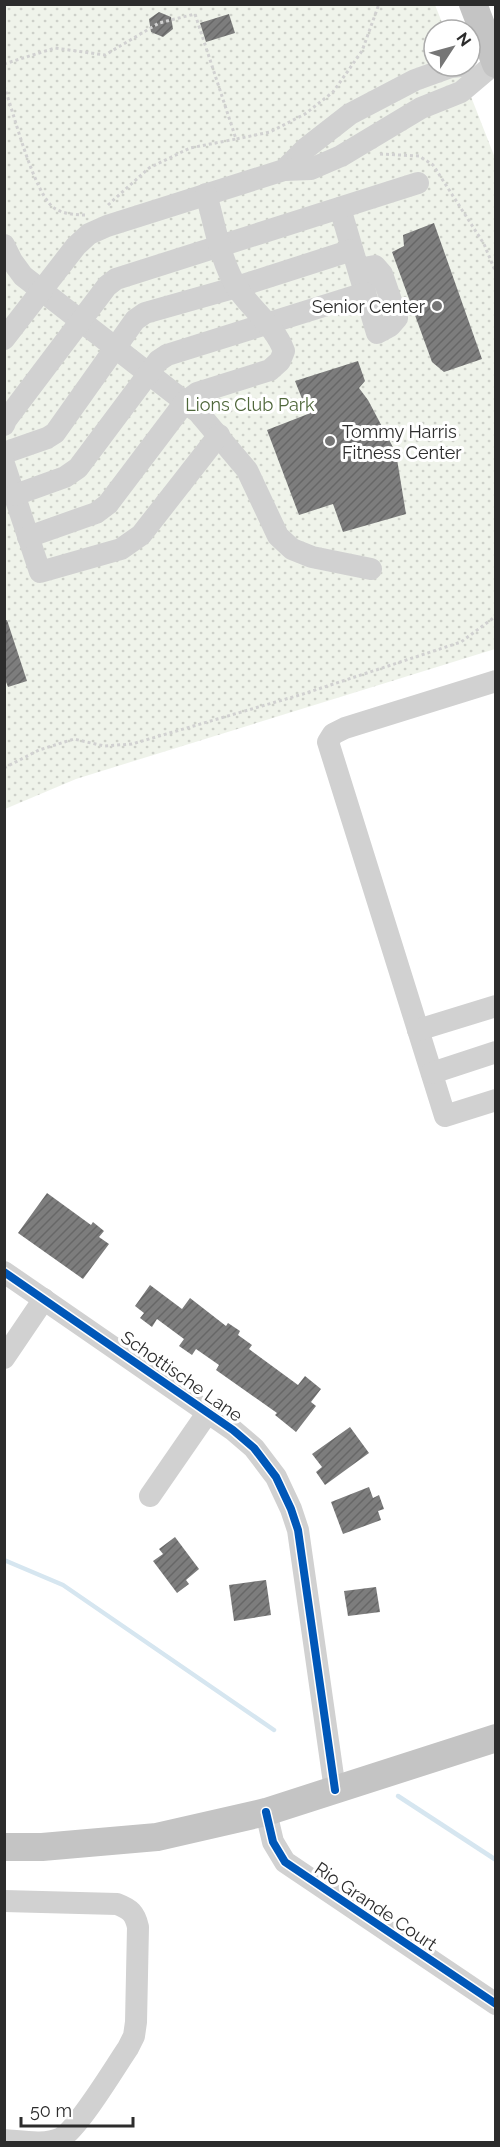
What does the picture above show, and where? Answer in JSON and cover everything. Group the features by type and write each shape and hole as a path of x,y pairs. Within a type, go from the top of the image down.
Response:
{"main road":[{"path":"473,4 495,63"},
{"path":"4,1847 42,1847 157,1837 266,1812 495,1738"}],"street":[{"path":"4,339 76,246 89,234 107,226 284,170 311,169 341,156 421,108 461,92 495,63"},
{"path":"284,170 305,149 351,114 422,78"},
{"path":"4,425 107,286 116,279 418,183"},
{"path":"28,537 96,513 108,504 185,402 197,393 270,370 280,361 284,351 278,336 254,311 237,287 228,269 206,195"},
{"path":"4,453 47,438 54,433 135,320 145,313 237,287 355,260 375,266 382,274 397,318 390,326 377,333 355,260 340,208"},
{"path":"5,245 12,261 23,276 198,412 247,470 279,536 292,549 312,556 371,569"},
{"path":"15,495 65,477 78,468 158,362 167,355 365,293"},
{"path":"4,464 40,572 122,549 141,535 219,435"},
{"path":"495,682 345,728 333,734 328,742 445,1116 495,1100"},
{"path":"418,1030 495,1006"},
{"path":"432,1073 495,1052"},
{"name":"Schottische Lane","path":"4,1272 233,1430 259,1455 276,1477 291,1509 302,1550 335,1790"},
{"path":"4,1358 44,1299"},
{"path":"150,1496 208,1412"},
{"name":"Rio Grande Court","path":"266,1812 273,1842 285,1862 495,2004"},
{"path":"4,1901 117,1904 128,1908 136,1916 138,1927 136,2022 134,2036 128,2048 80,2118 61,2138 49,2142 4,2140"}],"path":[{"path":"102,210 149,168 190,148 270,132 305,114 333,92 362,51 379,4"},
{"path":"4,64 55,48 105,55 159,23 195,14 236,139"},
{"path":"4,86 38,187 54,208 74,215 95,214"},
{"path":"4,768 39,750 74,739 104,746 132,744 303,694 461,642 495,616"}],"green space":[{"name":"Lions Club Park","path":"5,5 435,5 440,18 422,18 422,78 464,78 495,158 495,649 76,779 5,809"}],"building":[{"path":"159,12 171,17 173,29 163,37 151,32 149,19"},
{"path":"229,14 235,33 206,42 200,23"},
{"name":"Senior Center","path":"434,223 482,359 444,372 432,362 392,252 404,246 403,235"},
{"name":"Tommy Harris Fitness Center","path":"358,361 365,381 359,388 368,400 396,453 406,514 343,532 333,504 299,515 267,430 308,414 295,381"},
{"path":"7,620 27,681 8,687 4,677 4,621"},
{"path":"47,1193 91,1225 93,1222 104,1231 99,1237 109,1244 83,1279 18,1233"},
{"path":"150,1285 182,1309 190,1298 226,1326 228,1323 240,1331 238,1335 252,1345 249,1349 298,1385 305,1376 321,1389 311,1402 316,1406 296,1432 275,1415 277,1413 216,1370 219,1365 196,1349 192,1355 179,1346 184,1339 157,1319 152,1327 140,1318 144,1313 135,1306"},
{"path":"350,1427 369,1453 325,1485 316,1472 322,1467 312,1454"},
{"path":"369,1487 373,1498 379,1495 384,1509 378,1511 381,1520 343,1534 331,1502"},
{"path":"175,1537 199,1569 186,1580 189,1584 177,1593 153,1561 163,1554 159,1549"},
{"path":"266,1580 271,1615 234,1621 229,1585"},
{"path":"376,1587 380,1612 348,1616 344,1591"}],"waterway":[{"path":"4,1560 63,1585 274,1730"},
{"path":"398,1796 496,1860"}],"cycle path":[{"path":"4,1272 233,1430 254,1448 276,1477 298,1530 335,1790"},
{"path":"266,1812 273,1842 285,1862 496,2004"}],"place":[{"name":"Senior Center","path":"437,306"},
{"name":"Tommy Harris Fitness Center","path":"330,441"}]}
